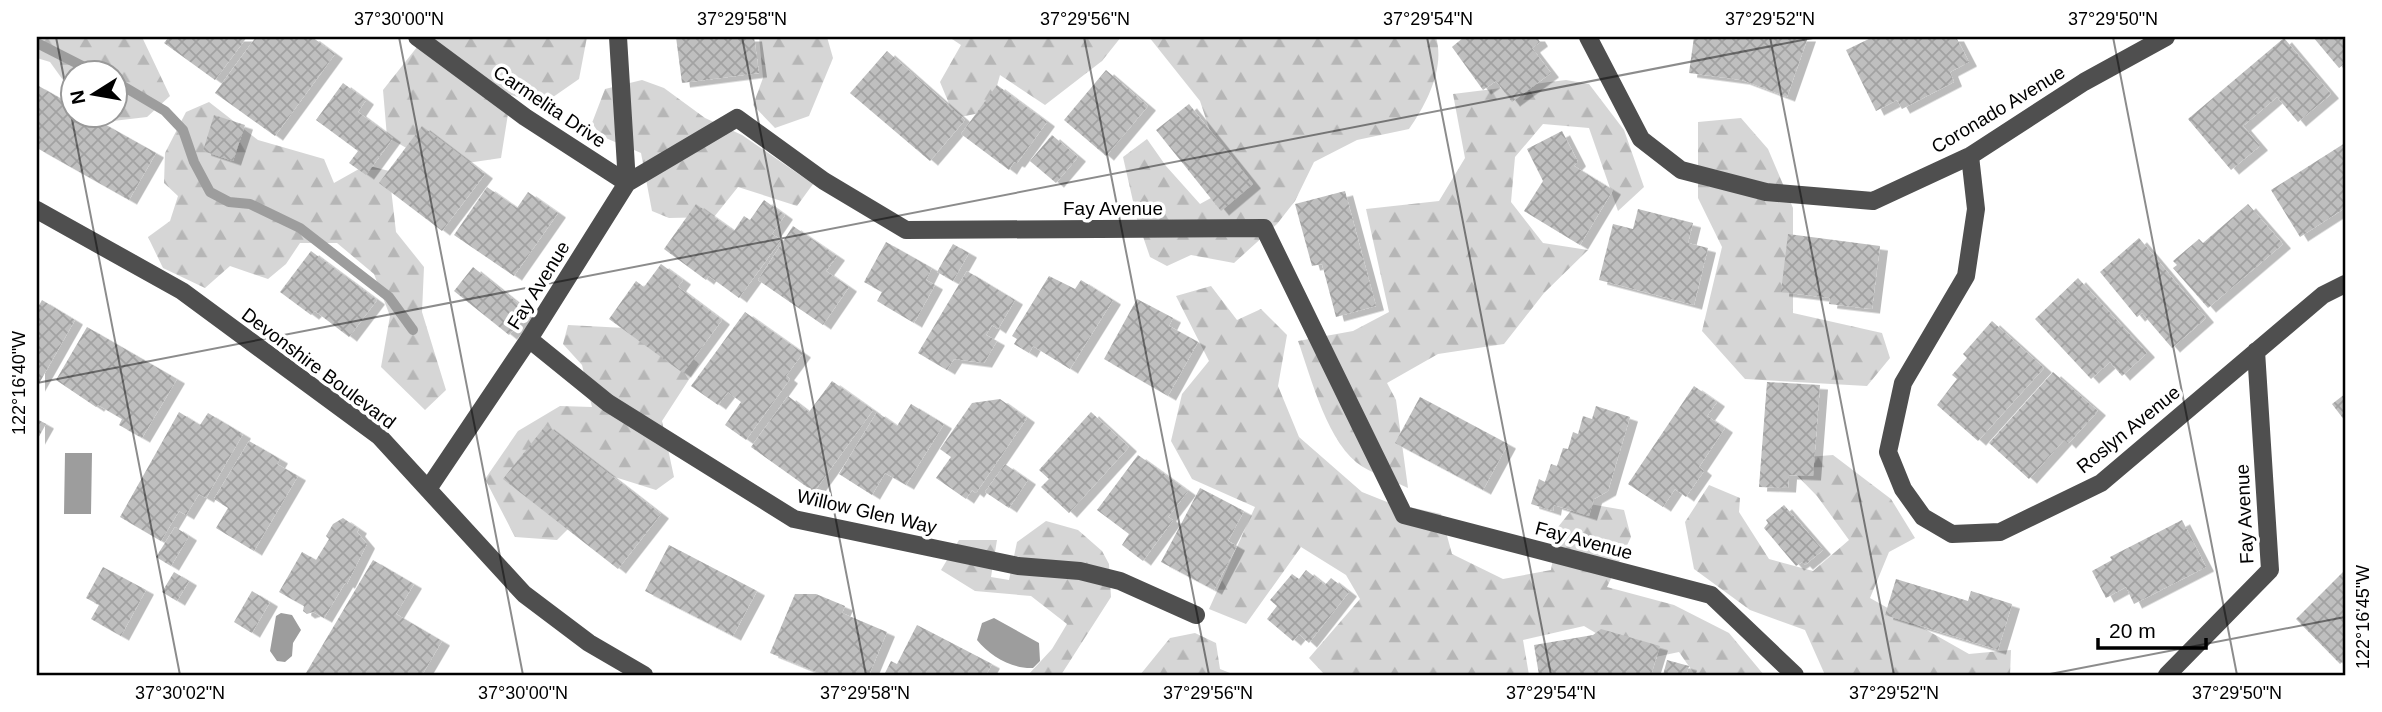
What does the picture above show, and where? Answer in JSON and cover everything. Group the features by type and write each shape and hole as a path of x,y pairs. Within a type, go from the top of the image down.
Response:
{"street":[{"name":"Carmelita Drive","path":"417,37 525,117 627,183"},
{"path":"618,37 627,183"},
{"name":"Coronado Avenue","path":"1588,37 1640,139 1681,170 1766,192 1873,201 1970,156 2084,82 2166,37"},
{"name":"Fay Avenue","path":"428,489 529,339 627,183 737,118 824,181 906,230 1264,229 1404,516 1711,595 1795,675"},
{"name":"Roslyn Avenue","path":"1970,156 1976,209 1966,276 1903,383 1888,452 1903,489 1923,517 1952,534 2000,532 2101,483 2323,295 2345,284"},
{"name":"Devonshire Boulevard","path":"37,210 182,291 379,436 524,594 590,643 644,675"},
{"name":"Willow Glen Way","path":"529,339 608,403 794,519 1018,566 1093,574 1120,581 1196,615"},
{"name":"Fay Avenue","path":"2167,675 2270,570 2256,351"}],"green space":[{"path":"37,37 142,37 170,96 147,117 130,119 130,60 60,60 60,76 50,62 37,58"},
{"path":"425,37 587,37 579,79 543,104 511,95 501,158 440,167 387,137 383,90"},
{"path":"759,37 827,37 833,58 809,116 775,128 753,105 763,78"},
{"path":"949,37 1121,37 1102,61 1045,105 1000,75 990,111 955,118 940,82 961,45"},
{"path":"1149,37 1436,37 1438,61 1428,97 1409,129 1357,140 1314,162 1295,201 1277,224 1234,263 1191,255 1167,266 1150,257 1137,219 1123,157 1147,139 1166,166 1200,204 1229,188 1200,101"},
{"path":"642,80 664,88 705,118 742,135 813,184 797,206 738,187 714,217 669,218 652,211 641,153 601,136 592,123 605,89"},
{"path":"1566,80 1589,84 1624,130 1644,187 1618,211 1589,128 1543,124 1515,157 1511,202 1543,243 1588,250 1544,293 1504,344 1438,354 1387,383 1396,400 1408,488 1363,467 1340,444 1322,410 1298,341 1353,331 1389,312 1366,209 1439,201 1465,158 1453,94"},
{"path":"209,102 258,140 324,159 334,183 366,165 389,171 396,232 424,267 422,312 446,390 425,410 381,367 390,316 374,274 337,243 300,243 286,264 268,279 230,266 205,288 163,268 148,237 170,221 178,196 164,183 165,153 186,112"},
{"path":"1741,118 1768,149 1793,208 1793,313 1882,333 1890,358 1867,386 1745,379 1702,331 1722,247 1698,198 1698,122"},
{"path":"1211,286 1237,320 1261,309 1287,335 1278,386 1299,437 1362,492 1387,502 1441,514 1452,554 1503,579 1551,570 1558,527 1578,502 1624,510 1631,537 1607,587 1674,605 1729,633 1764,675 1695,675 1679,652 1641,660 1584,626 1523,640 1529,675 1325,675 1309,658 1360,599 1346,575 1301,547 1246,624 1209,609 1255,507 1192,479 1171,441 1182,394 1209,361 1176,296"},
{"path":"568,325 644,329 672,339 699,364 662,421 674,477 656,490 586,468 589,508 557,540 515,537 485,479 518,431 560,406 592,407 582,365 563,344"},
{"path":"1833,455 1891,499 1915,538 1889,552 1870,598 1969,654 2011,650 2010,675 1825,675 1805,630 1750,610 1694,569 1685,522 1709,485 1740,498 1739,512 1769,559 1813,571 1849,540 1817,496 1781,459"},
{"path":"1046,521 1078,530 1102,551 1109,564 1111,597 1061,675 1028,675 1052,649 1067,624 1031,596 975,591 941,570 959,540 997,540 991,577 1009,580 1017,542"},
{"path":"1195,633 1216,643 1220,669 1235,675 1140,675 1170,638"}],"shaded area":[{"path":"65,453 92,453 91,514 64,514"},
{"path":"281,613 292,615 301,630 293,643 292,656 285,662 277,661 270,651 276,616"},
{"path":"994,618 1039,643 1040,661 1033,668 1002,660 977,640 982,623"}],"building":[{"path":"169,37 247,37 215,80 164,43"},
{"path":"256,37 312,37 335,54 275,136 215,93"},
{"path":"676,37 754,37 759,73 682,83"},
{"path":"1464,37 1537,37 1540,42 1532,48 1551,73 1512,102 1496,81 1483,90 1452,47"},
{"path":"1694,37 1808,37 1787,97 1742,80 1689,73"},
{"path":"1873,37 1956,37 1969,62 1950,72 1954,82 1902,109 1897,100 1876,111 1846,50"},
{"path":"2313,37 2345,37 2345,63 2339,68"},
{"path":"2284,38 2331,94 2298,122 2277,97 2243,126 2260,146 2231,170 2188,119"},
{"path":"887,51 965,120 930,161 850,93"},
{"path":"1106,70 1148,106 1106,156 1064,120"},
{"path":"343,83 366,100 358,112 393,138 366,175 349,163 358,151 316,120"},
{"path":"37,85 60,98 60,130 115,130 156,153 129,200 37,148"},
{"path":"997,85 1047,122 1009,170 961,134"},
{"path":"1189,104 1253,184 1221,211 1156,130"},
{"path":"214,115 245,125 233,161 203,151"},
{"path":"422,126 485,174 442,231 379,183"},
{"path":"1562,131 1578,162 1574,166 1613,190 1580,245 1524,211 1543,181 1527,149"},
{"path":"1052,135 1078,157 1056,183 1030,161"},
{"path":"2345,143 2345,208 2300,237 2271,190"},
{"path":"487,187 517,208 528,192 558,213 514,276 454,235"},
{"path":"1345,191 1376,306 1336,317 1322,264 1312,266 1295,204"},
{"path":"764,200 785,215 772,234 781,240 739,298 709,276 706,280 664,249 696,204 734,231 744,216 750,220"},
{"path":"2248,204 2283,244 2208,308 2173,268 2177,265 2173,261 2199,239 2203,243"},
{"path":"1638,209 1693,223 1688,243 1708,248 1694,305 1599,280 1613,224 1633,229"},
{"path":"793,226 837,256 826,271 849,287 823,325 758,280"},
{"path":"1788,234 1880,246 1872,309 1829,304 1830,298 1781,292"},
{"path":"2139,238 2206,318 2172,348 2142,313 2137,317 2100,272"},
{"path":"886,242 932,268 926,280 935,285 914,323 877,301 882,292 864,282"},
{"path":"953,244 969,253 953,281 937,272"},
{"path":"311,251 377,300 349,337 315,311 311,315 280,292"},
{"path":"661,264 683,280 678,287 722,320 683,373 609,319 636,281 644,287"},
{"path":"473,267 529,312 509,335 454,291"},
{"path":"967,271 1015,300 998,329 992,325 986,335 997,341 984,363 954,359 947,370 918,353"},
{"path":"1049,276 1075,289 1081,280 1113,300 1070,369 1033,346 1029,353 1014,344 1017,339 1012,336"},
{"path":"2078,278 2147,353 2122,376 2110,362 2091,379 2035,319"},
{"path":"1137,299 1173,318 1169,326 1198,342 1168,396 1104,359"},
{"path":"42,300 75,320 37,387 37,309"},
{"path":"745,312 803,353 786,376 790,379 746,440 725,425 741,402 728,392 718,405 691,386"},
{"path":"1992,321 2044,368 1978,441 1937,405 1957,379 1952,375 1967,358 1963,354"},
{"path":"87,327 177,379 142,438 119,425 122,419 98,405 96,407 56,380"},
{"path":"2053,372 2098,411 2068,444 2064,440 2029,479 1989,443"},
{"path":"832,381 873,410 814,492 751,447 788,396 809,412"},
{"path":"1767,382 1820,385 1813,476 1789,475 1788,488 1759,487"},
{"path":"1694,386 1717,402 1707,416 1725,428 1699,467 1704,471 1686,497 1675,489 1663,507 1628,484"},
{"path":"2345,394 2345,421 2332,404"},
{"path":"1420,397 1508,444 1483,490 1395,443"},
{"path":"1000,399 1027,418 976,493 972,490 966,499 936,478 951,457 940,449 972,403"},
{"path":"911,404 944,424 906,485 885,473 872,495 839,474 877,412 897,426"},
{"path":"1596,406 1630,417 1608,491 1594,499 1589,516 1554,505 1553,511 1531,504 1539,479 1545,482 1551,464 1557,466 1563,448 1568,449 1573,432 1578,434 1583,416 1592,419"},
{"path":"179,412 200,425 208,413 243,434 206,498 199,494 186,515 179,511 161,541 120,517"},
{"path":"1091,412 1129,447 1069,513 1041,487 1049,479 1039,470"},
{"path":"37,419 46,424 37,440"},
{"path":"546,425 661,514 618,569 503,479"},
{"path":"249,441 280,459 277,464 298,476 254,551 216,528 228,508 214,499"},
{"path":"1138,455 1188,491 1168,517 1173,520 1143,561 1122,545 1129,534 1097,510"},
{"path":"1005,464 1028,480 1009,508 985,492"},
{"path":"1200,488 1244,511 1228,541 1237,546 1214,590 1161,562"},
{"path":"1784,505 1823,550 1805,565 1802,562 1796,566 1764,528 1768,523 1766,520"},
{"path":"343,518 359,529 357,532 367,544 347,584 345,583 324,618 313,612 307,614 303,611 304,606 279,592 302,552 316,560 329,539 326,536 333,524"},
{"path":"2182,520 2206,567 2134,604 2126,587 2106,598 2092,571 2112,560 2110,557"},
{"path":"175,527 189,536 171,566 156,557"},
{"path":"669,545 757,591 733,636 645,591"},
{"path":"373,560 414,584 396,614 442,641 422,675 306,673"},
{"path":"103,567 146,590 121,636 91,619 99,605 86,598"},
{"path":"1306,570 1325,585 1331,578 1349,592 1309,643 1299,634 1293,641 1267,619 1277,606 1270,600 1292,574 1299,579"},
{"path":"2344,571 2345,659 2340,664 2296,619"},
{"path":"174,572 189,581 177,601 162,592"},
{"path":"1896,579 1968,601 1971,591 2012,604 1998,650 1885,615"},
{"path":"252,591 270,602 252,633 234,622"},
{"path":"795,594 816,594 845,606 842,613 887,632 869,675 824,675 770,653"},
{"path":"917,625 992,664 986,675 884,675 891,661 897,664"},
{"path":"1601,629 1660,646 1651,675 1539,675 1534,645 1593,635"},
{"path":"1667,660 1689,666 1686,675 1663,675"}],"waterway":[{"path":"37,43 70,60"},
{"path":"130,90 165,111 183,130 194,162 210,192 229,202 250,204 300,228 389,297 413,330"}]}
